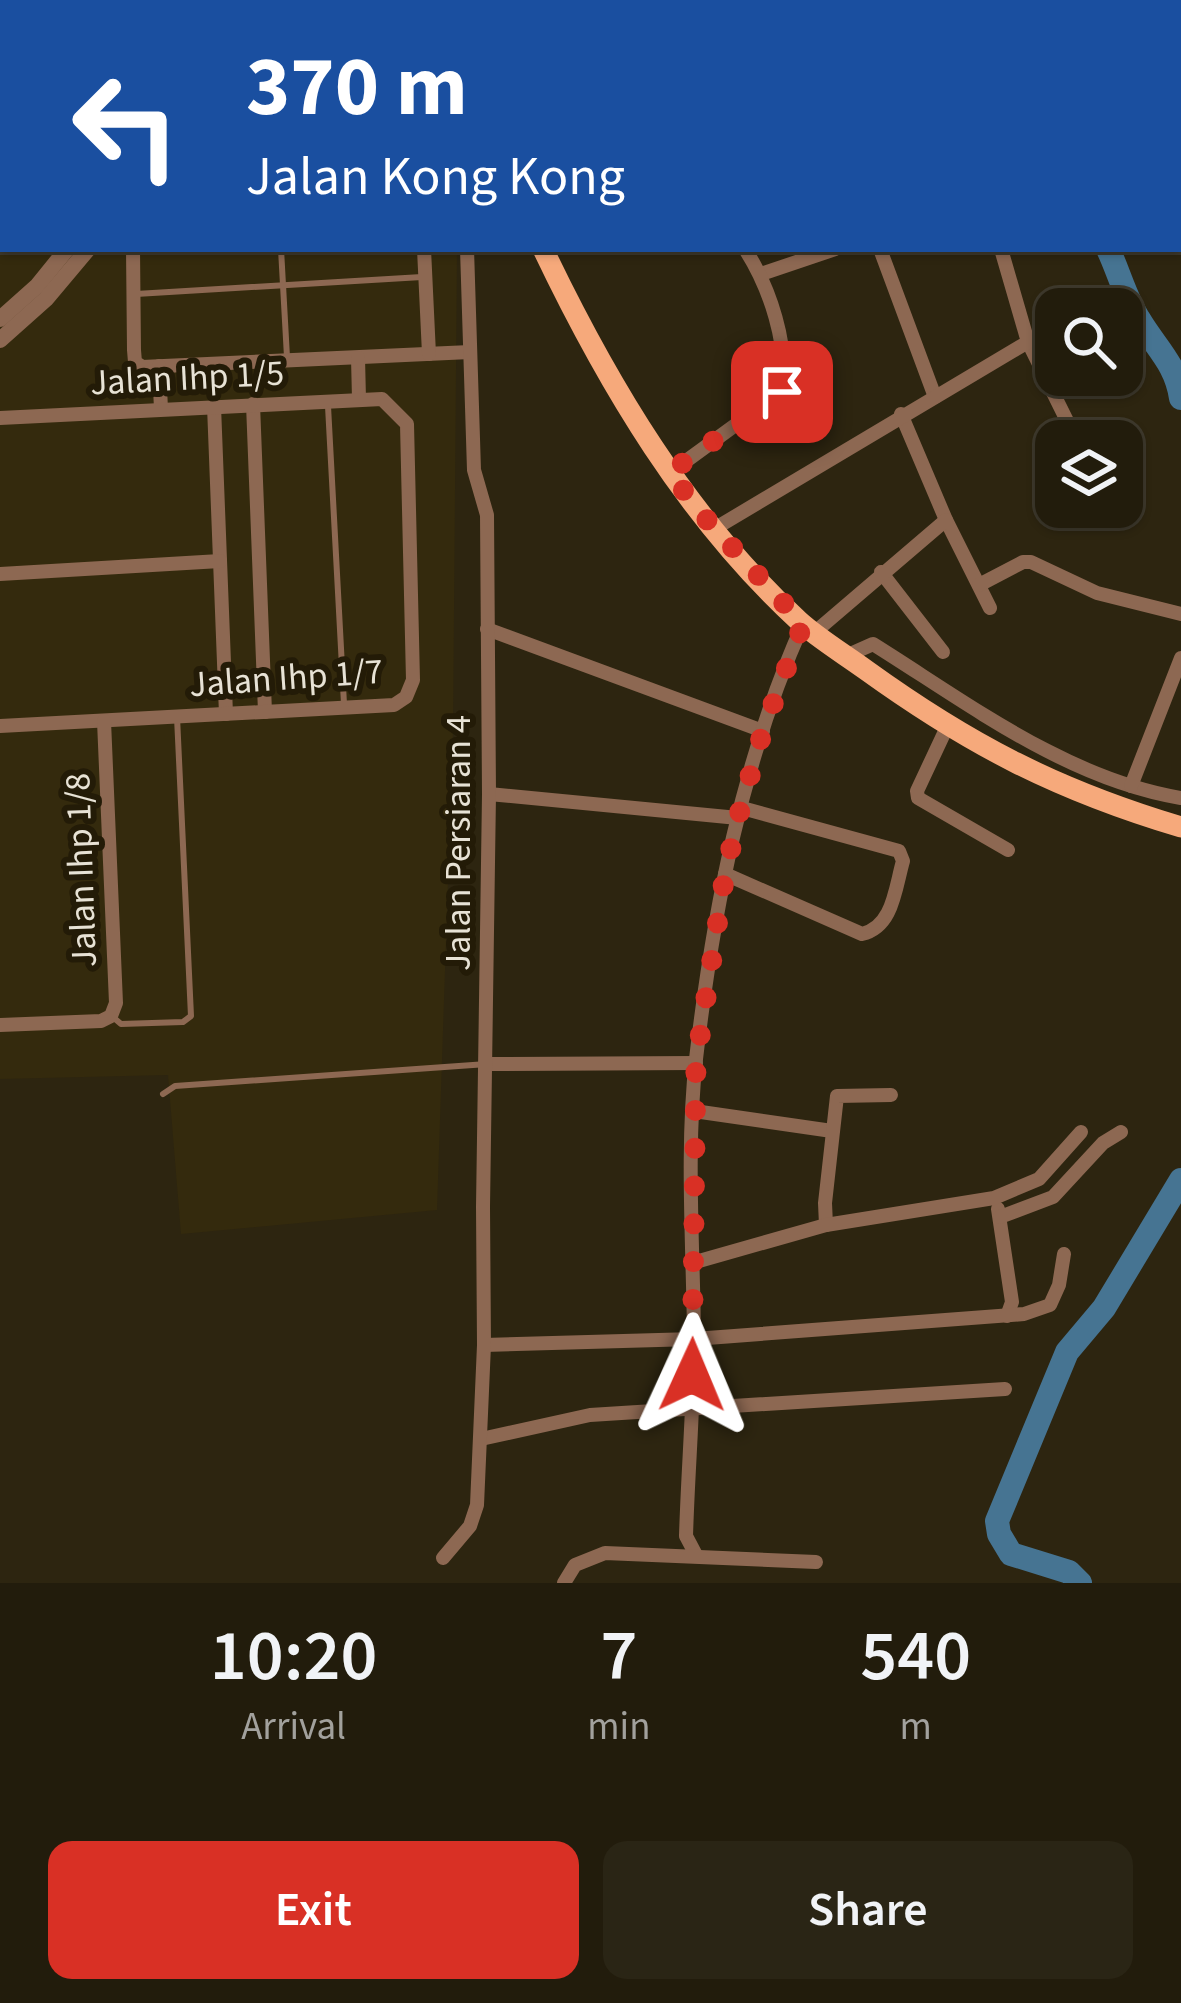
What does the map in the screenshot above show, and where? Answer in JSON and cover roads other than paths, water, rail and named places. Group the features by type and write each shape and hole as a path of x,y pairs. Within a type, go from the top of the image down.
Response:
{"main road":[{"path":"545,252 620,398 670,472 714,529 809,628 947,727 1027,771 1181,827"}],"street":[{"path":"0,319 37,286 65,252"},
{"path":"0,340 46,299 85,252"},
{"path":"132,252 135,362 142,367 470,352"},
{"path":"424,252 429,354"},
{"name":"Jalan Persiaran 4","path":"443,1558 470,1526 477,1505 484,1345 490,794 487,515 474,470 467,252"},
{"path":"670,472 782,392 778,341 761,274 748,252"},
{"path":"761,274 827,252"},
{"path":"881,252 934,397"},
{"path":"1002,252 1028,342 1067,420"},
{"path":"714,529 1028,342"},
{"path":"358,358 359,399"},
{"path":"159,366 161,409"},
{"name":"Jalan Ihp 1/5","path":"0,418 378,398"},
{"name":"Jalan Ihp 1/7","path":"0,726 394,705 406,697 413,680 406,424 378,398"},
{"path":"253,404 265,712"},
{"path":"214,406 226,714"},
{"path":"901,414 990,608"},
{"path":"696,1555 686,1536 694,1339 696,1063 725,874 763,731 809,628 946,520"},
{"path":"0,574 220,561"},
{"path":"979,585 1030,562 1096,593 1181,614"},
{"path":"880,572 943,652"},
{"path":"487,629 763,731"},
{"path":"846,656 873,644 1021,736 1131,786 1181,798"},
{"path":"1131,786 1181,658"},
{"name":"Jalan Ihp 1/8","path":"104,721 116,1003 111,1016"},
{"path":"947,727 916,790 917,798 1008,850"},
{"path":"490,794 740,813 899,851 904,861 884,924 876,932 862,934 725,874"},
{"path":"0,1024 100,1021 111,1016"},
{"path":"487,1064 696,1063"},
{"path":"826,1225 837,1096 891,1095"},
{"path":"694,1111 832,1131"},
{"path":"692,1263 826,1225 994,1198 1039,1179 1081,1132"},
{"path":"1000,1217 1053,1197 1103,1143 1121,1132"},
{"path":"994,1198 1012,1302 1007,1316"},
{"path":"484,1345 694,1339 1007,1316 1049,1305 1059,1285 1064,1254"},
{"path":"481,1439 590,1415 1005,1389"},
{"path":"564,1583 575,1565 605,1553 816,1562"}],"lane":[{"path":"281,252 287,361"},
{"path":"132,294 425,276"},
{"path":"328,400 344,708"},
{"path":"111,1016 121,1024 183,1022 191,1016 177,717"},
{"path":"163,1094 175,1087 487,1064"}],"waterway":[{"path":"1109,252 1135,313 1170,366 1181,398"},
{"path":"1080,1583 1069,1572 1011,1554 997,1521 1067,1352 1104,1308 1181,1180"}]}
